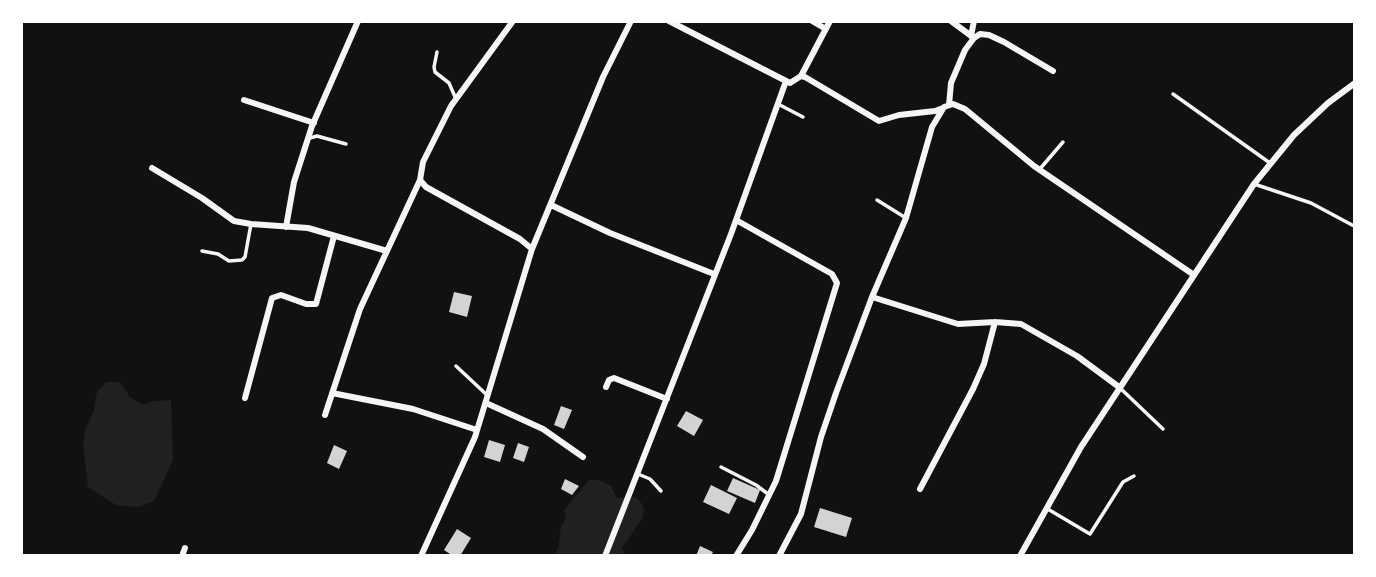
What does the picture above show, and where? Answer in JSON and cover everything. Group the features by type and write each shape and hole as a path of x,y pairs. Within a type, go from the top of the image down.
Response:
{"street":[{"path":"286,227 292,192 308,139 358,21"},
{"path":"325,415 360,309 420,180 423,162 456,99 513,21"},
{"path":"421,556 477,430 532,249 603,77 631,21"},
{"path":"669,21 786,81 794,82 801,76 830,21"},
{"path":"812,21 826,29"},
{"path":"951,21 972,37"},
{"path":"779,556 801,514 821,437 872,297 906,218 926,145 939,113 947,106 951,83 972,37 974,21"},
{"path":"972,37 989,35 1053,71"},
{"path":"801,76 878,121 906,113 935,111 954,104 965,109 1039,170 1194,275"},
{"path":"605,556 736,219 786,81"},
{"path":"1021,556 1066,472 1119,387 1254,184 1294,135 1328,103 1355,83"},
{"path":"244,100 314,123"},
{"path":"152,168 228,217 251,225 308,228 387,251"},
{"path":"420,180 426,187 520,239 532,249"},
{"path":"551,205 610,233 714,274"},
{"path":"736,219 832,274 837,283 770,495 736,556"},
{"path":"245,398 272,298 281,295 306,304 316,304 334,236"},
{"path":"872,297 958,324 1021,324 1077,356 1119,387"},
{"path":"920,489 973,390 984,364 995,322"},
{"path":"606,387 608,380 614,378 667,399"},
{"path":"332,393 413,409 477,430"},
{"path":"487,399 543,429 583,457"}],"lane":[{"path":"437,52 435,72 449,83 451,93 456,99"},
{"path":"1173,94 1270,163"},
{"path":"778,104 803,117"},
{"path":"308,139 317,136 346,144"},
{"path":"1039,170 1063,142"},
{"path":"1254,184 1311,203 1354,226"},
{"path":"877,200 906,218"},
{"path":"202,251 218,254 229,261 242,260 245,257 251,225"},
{"path":"456,366 487,399"},
{"path":"1119,387 1163,429"},
{"path":"721,467 770,495"},
{"path":"638,474 650,480 661,491"},
{"path":"1046,508 1090,534 1123,482 1134,476"}],"shaded area":[{"path":"106,382 120,382 130,397 143,405 153,401 171,400 173,460 154,501 139,507 116,505 88,487 83,445 85,430 94,410 97,392"},
{"path":"589,480 599,480 611,486 617,498 631,496 642,504 642,519 622,548 626,556 553,556 558,549 561,526 566,518 564,510"}],"building":[{"path":"454,292 472,296 467,317 449,312"},
{"path":"561,406 572,410 564,429 554,425"},
{"path":"686,411 703,420 694,436 677,426"},
{"path":"489,440 505,445 500,462 484,457"},
{"path":"518,443 529,447 524,462 513,458"},
{"path":"334,445 347,451 339,469 327,463"},
{"path":"733,478 760,490 755,503 727,491"},
{"path":"565,479 579,486 572,495 561,489"},
{"path":"711,485 737,498 729,514 703,502"},
{"path":"820,508 852,518 846,537 814,527"},
{"path":"457,529 471,538 460,556 453,556 444,550"},
{"path":"700,546 713,552 711,556 696,556"}]}
